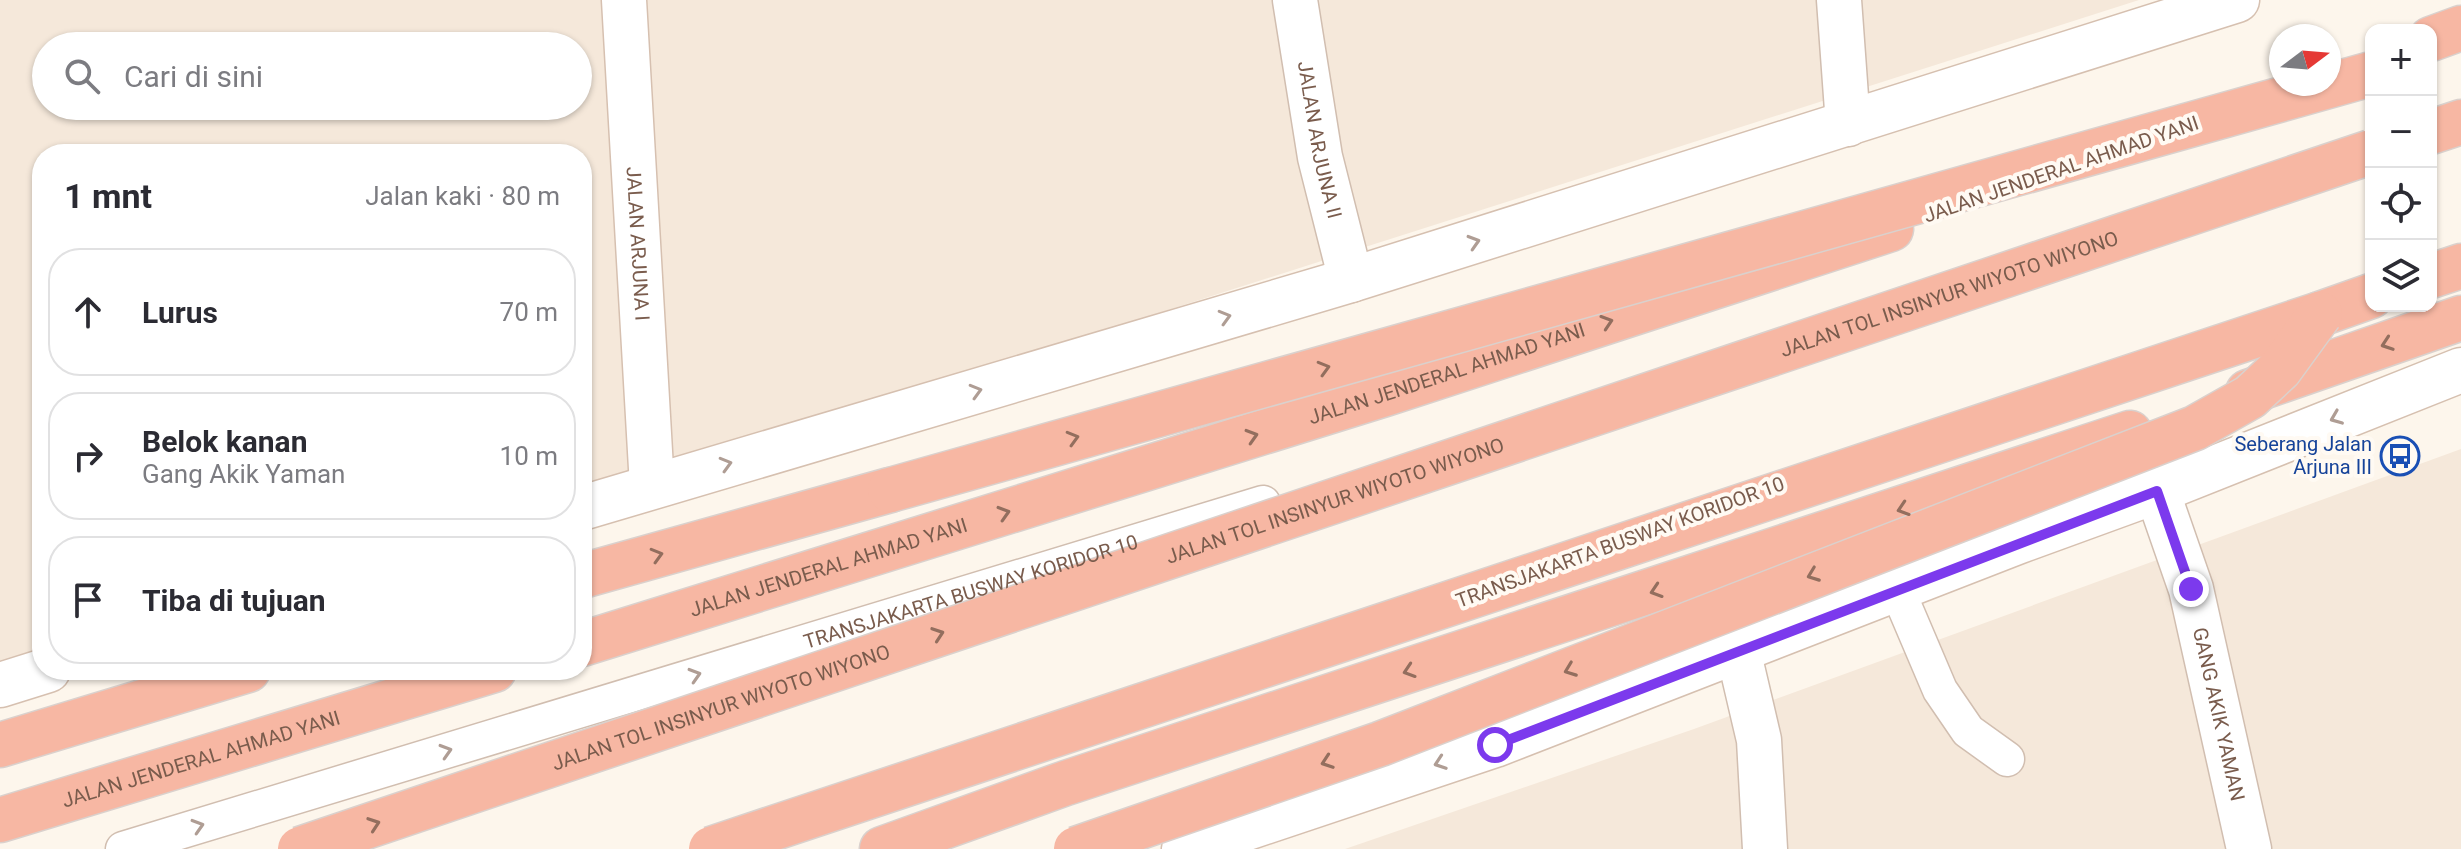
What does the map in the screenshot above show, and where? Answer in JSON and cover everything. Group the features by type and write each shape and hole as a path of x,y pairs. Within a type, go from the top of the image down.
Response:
{"highway":[{"path":"2437,37 2461,28"},
{"path":"2437,55 2461,49"},
{"path":"2341,71 2365,62"},
{"path":"592,573 2365,76"},
{"name":"JALAN JENDERAL AHMAD YANI","path":"592,641 1385,394 1897,227 2269,96"},
{"path":"2437,130 2461,122"},
{"name":"JALAN TOL INSINYUR WIYOTO WIYONO","path":"300,849 2365,154"},
{"path":"2437,274 2461,266"},
{"path":"711,849 2365,298"},
{"path":"1076,849 1380,744 2195,428 2250,397 2280,369 2320,314"},
{"path":"882,849 1066,783 1936,497 2461,318"},
{"path":"0,745 215,680"},
{"name":"JALAN JENDERAL AHMAD YANI","path":"0,820 461,680"}],"main road":[{"name":"JALAN ARJUNA I","path":"624,0 652,486"},
{"name":"JALAN ARJUNA II","path":"1295,0 1320,157 1351,280"},
{"path":"1839,0 1848,124"},
{"path":"592,505 1351,280 2237,0"},
{"path":"1184,849 1495,745 2157,491 2461,370"},
{"name":"GANG AKIK YAMAN","path":"2157,491 2191,589 2249,849"},
{"path":"1738,650 1759,740 1765,849"},
{"path":"0,685 32,675"}],"lane":[{"path":"2437,147 2461,140"},
{"name":"TRANSJAKARTA BUSWAY KORIDOR 10","path":"123,849 2368,168"},
{"path":"2437,252 2461,243"},
{"name":"TRANSJAKARTA BUSWAY KORIDOR 10","path":"781,849 1911,435 2365,277"},
{"path":"1897,589 1940,690 1968,731 2007,759"}],"shaded area":[{"path":"0,0 2139,0 592,494 592,144 32,144 32,673 0,683"},
{"path":"2461,449 2461,849 1345,849 1694,729"}],"place":[{"name":"Seberang Jalan Arjuna III","path":"2400,456"}],"route":[{"path":"1495,745 2017,542 2157,491 2191,589"}]}
